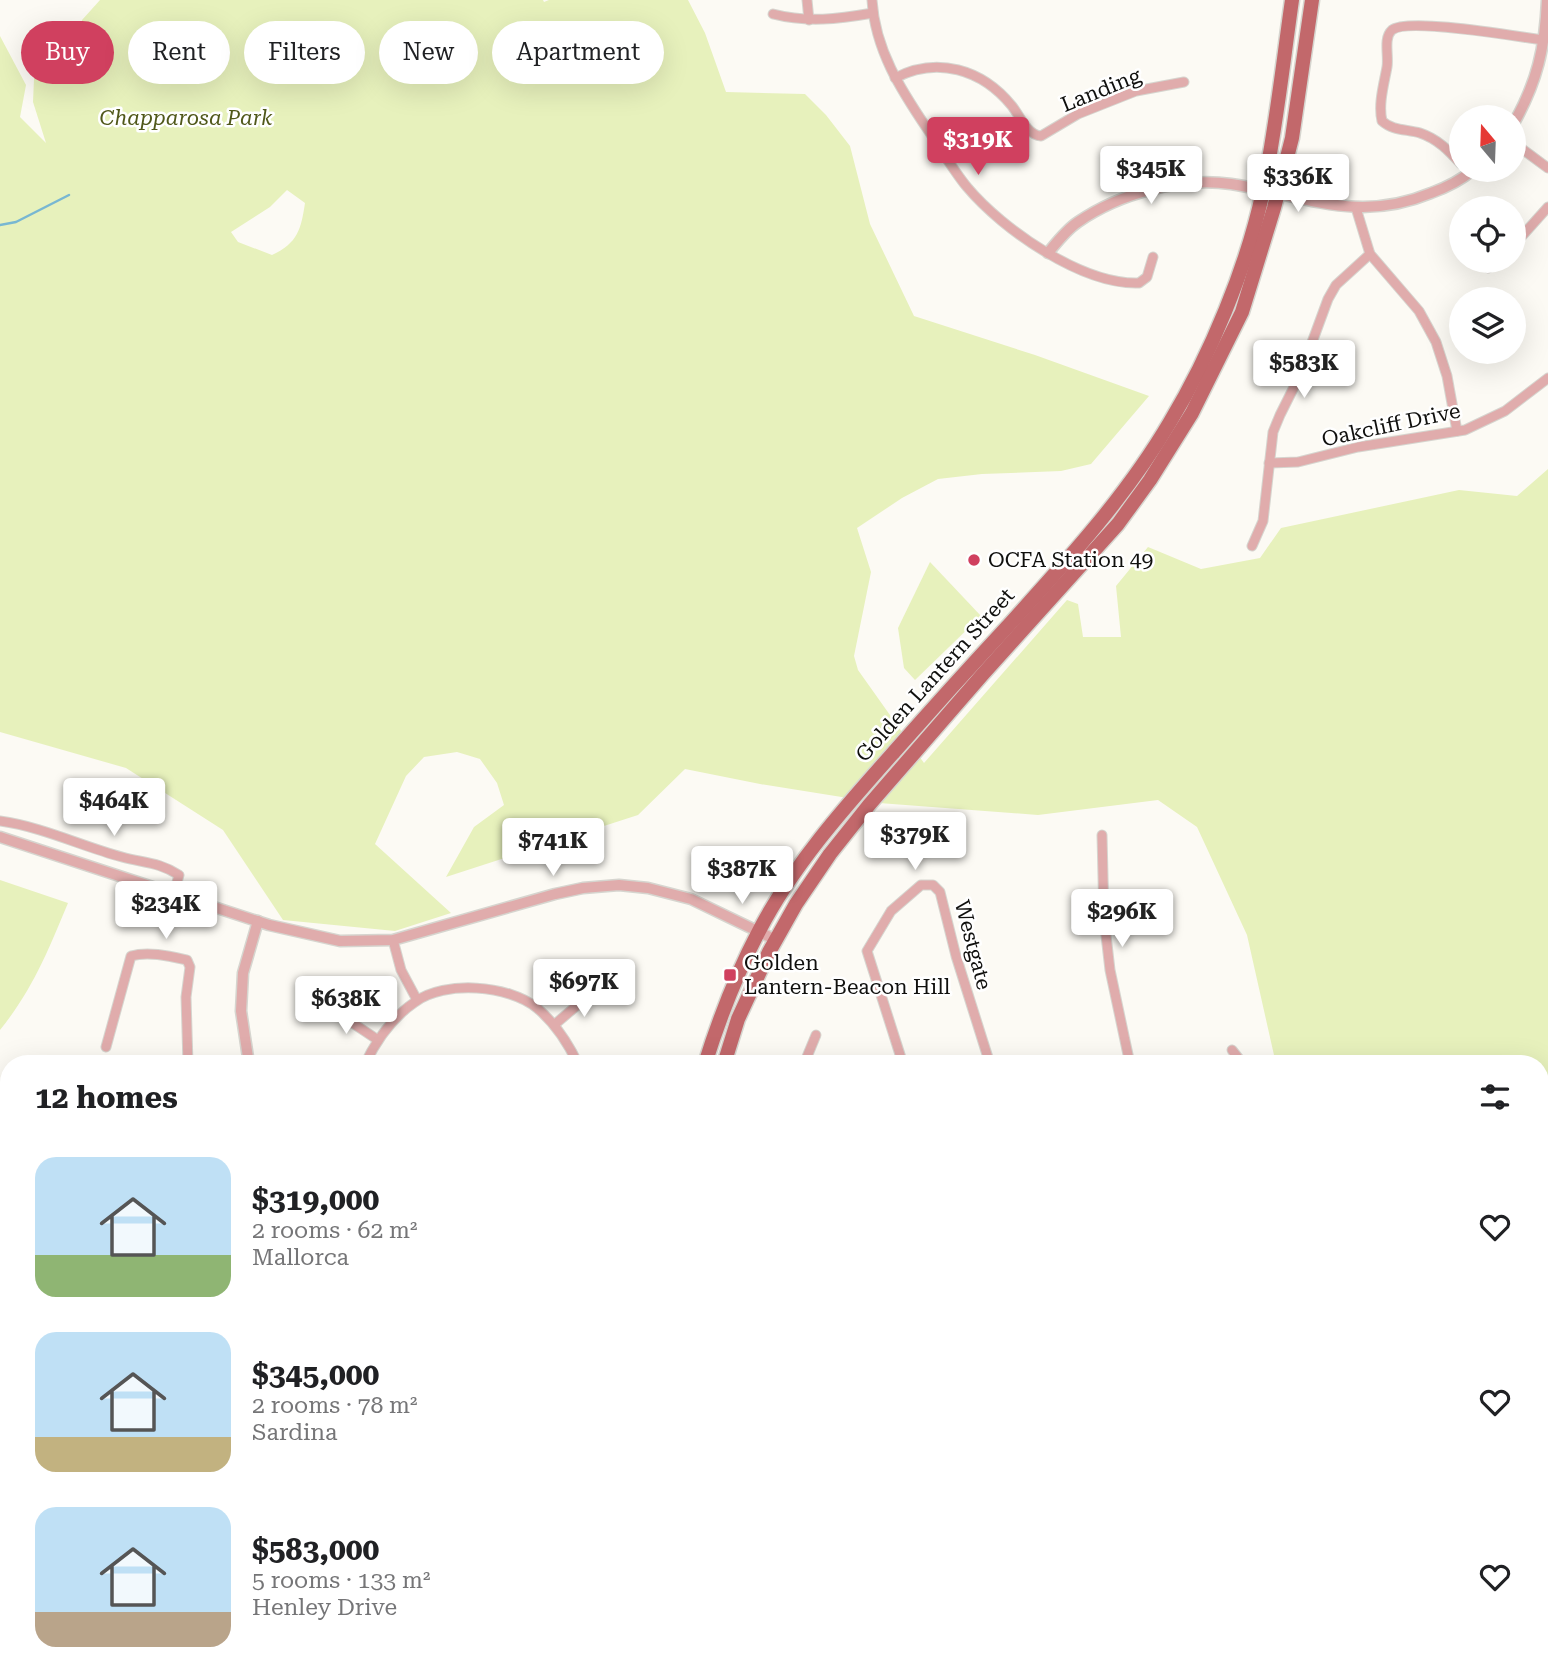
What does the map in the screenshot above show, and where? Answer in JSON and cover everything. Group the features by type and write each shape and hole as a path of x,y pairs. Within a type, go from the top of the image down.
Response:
{"main road":[{"name":"Golden Lantern Street","path":"708,1055 759,931 807,857 861,788 1025,608 1110,508 1151,452 1185,396 1231,295 1263,191 1292,0"},
{"name":"Golden Lantern Street","path":"727,1055 738,1019 776,940 824,862 869,805 1118,524 1150,480 1192,413 1242,312 1278,194 1292,138 1312,0"}],"street":[{"path":"807,0 809,20"},
{"path":"872,0 881,46 895,78 966,187 999,219 1048,253 1091,276 1126,284 1139,283 1147,277 1153,257"},
{"path":"1523,105 1536,78 1547,0"},
{"path":"773,14 809,20 836,20 873,13"},
{"path":"1449,150 1433,138 1395,128 1382,121 1380,111 1388,59 1387,37 1393,29 1404,26 1456,28 1543,40"},
{"name":"Landing","path":"895,78 919,67 964,71 996,89 1031,133 1041,136 1078,114 1136,91 1184,82"},
{"path":"1526,152 1548,168"},
{"path":"1048,253 1076,223 1120,200 1180,184 1229,184 1337,207 1356,208 1394,206 1414,201 1449,182"},
{"path":"1526,232 1548,207"},
{"path":"1356,208 1370,254 1419,311 1436,342 1447,376 1457,431"},
{"path":"1252,546 1263,521 1273,432 1300,375 1328,299 1336,285 1370,254"},
{"path":"1311,348 1344,358"},
{"name":"Oakcliff Drive","path":"1269,463 1298,463 1358,447 1457,431 1487,421 1505,411 1548,378"},
{"path":"0,821 27,825 122,857 164,865 179,875 174,893"},
{"path":"1102,835 1105,931 1110,970 1128,1055"},
{"path":"0,837 258,921 301,934 340,941 393,940 555,894 602,886 634,887 677,895 776,940"},
{"name":"Westgate","path":"900,1055 867,951 891,911 921,886 933,885 940,892 956,956 987,1055"},
{"path":"248,1055 242,1012 243,973 258,921"},
{"path":"393,940 401,970 417,1000"},
{"path":"106,1048 131,957 141,953 187,960 190,967 186,997 188,1055"},
{"path":"370,1055 378,1040 417,1000 453,988 485,988 530,1003 554,1025 574,1055"},
{"path":"554,1025 594,991"},
{"path":"330,1008 378,1040"},
{"path":"808,1055 816,1035"},
{"path":"1232,1050 1236,1055"}],"green space":[{"name":"Chapparosa Park","path":"100,0 688,0 705,33 726,92 805,94 826,115 850,146 870,224 914,316 1149,396 1091,464 1061,471 982,474 938,479 902,498 857,528 871,572 854,656 858,670 924,763 1067,600 1078,604 1083,637 1121,637 1116,586 1148,547 1201,569 1260,558 1281,528 1459,490 1517,496 1548,469 1548,1055 1274,1055 1247,935 1197,827 1158,800 1038,815 879,803 685,769 638,815 446,877 474,827 504,805 497,783 480,759 457,752 424,757 406,776 375,844 451,913 395,931 283,920 223,830 126,768 0,732 0,36 21,76 21,84 26,85 20,117 46,143 33,102 34,84 114,84 114,21 82,21","holes":["287,190 305,203 297,234 288,245 272,255 238,242 231,232 270,207"]},
{"path":"930,562 981,616 915,680 904,668 898,628"},
{"path":"0,880 68,903 31,984 0,1030"}],"waterway":[{"path":"0,225 16,222 69,195"}],"place":[{"name":"OCFA Station 49","path":"974,560"},
{"name":"Golden Lantern-Beacon Hill","path":"730,975"}]}
